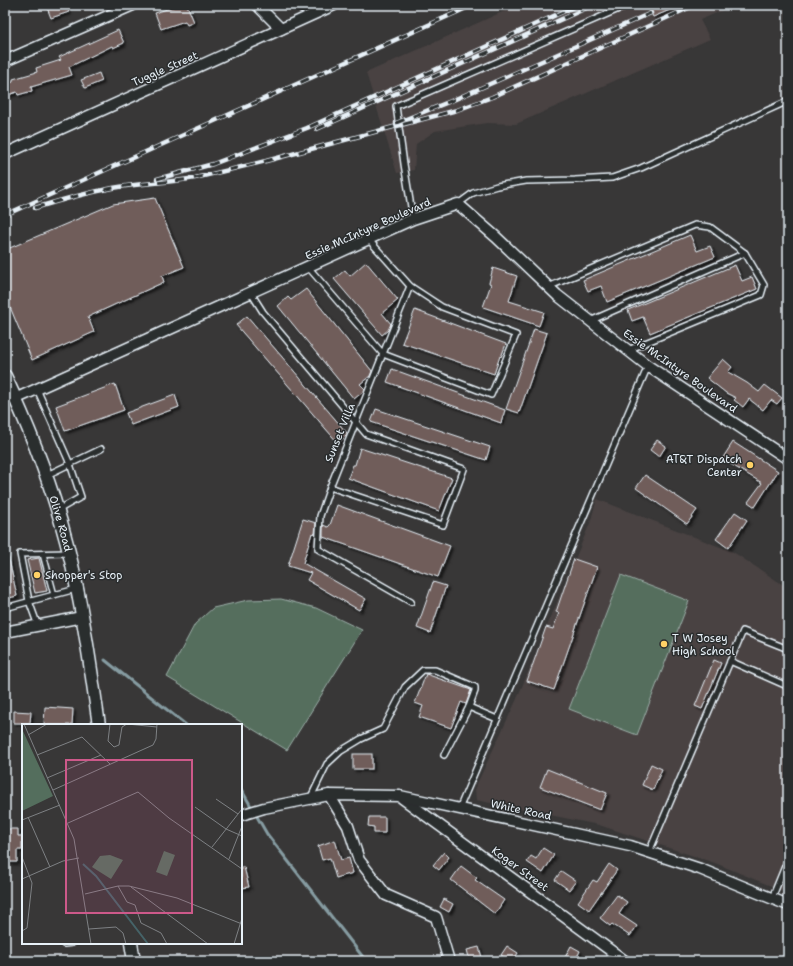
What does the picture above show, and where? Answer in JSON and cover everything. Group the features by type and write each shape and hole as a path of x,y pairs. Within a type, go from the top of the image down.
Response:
{"street":[{"path":"5,61 133,5"},
{"path":"257,5 281,29"},
{"name":"Tuggle Street","path":"5,154 334,5"},
{"name":"Essie McIntyre Boulevard","path":"16,399 413,220 458,204 496,237 548,287 648,366 788,459"},
{"name":"Olive Road","path":"5,376 16,399 46,475 69,553 77,588 99,724"},
{"path":"5,632 82,617"},
{"path":"329,795 348,826 359,860 386,895 436,917 449,961"},
{"name":"White Road","path":"249,812 329,795 400,796 630,846 700,869 788,904"},
{"name":"Koger Street","path":"400,796 625,961"},
{"path":"131,944 134,961"}],"lane":[{"path":"413,220 396,106 628,5"},
{"path":"458,204 474,193 497,186 519,182 612,178 641,168 788,101"},
{"path":"548,287 695,226 710,227 745,253 764,286 761,294 628,350"},
{"path":"309,268 383,354 491,395 516,335 442,307 410,286 369,240"},
{"path":"590,321 745,253"},
{"name":"Sunset Villa","path":"410,286 330,487 320,516 318,548 411,602"},
{"path":"251,293 263,312 355,423 366,434 464,469 443,525 330,487"},
{"path":"459,809 648,366"},
{"path":"37,389 70,464 81,497 57,511"},
{"path":"46,475 101,449"},
{"path":"38,626 29,601 20,554 69,553"},
{"path":"42,554 54,595"},
{"path":"5,608 77,588"},
{"path":"649,852 743,631 788,649"},
{"path":"730,661 787,686 788,684"},
{"path":"310,799 327,764 341,751 361,739 383,729 404,687 423,670 435,670 474,687 475,691 469,707 444,755"},
{"path":"469,707 497,720"},
{"path":"772,898 788,859"}],"shaded area":[{"path":"518,5 735,5 700,20 710,39 516,124 487,123 435,131 416,144 414,170 397,173 366,73"},
{"name":"T W Josey High School","path":"597,499 733,552 788,588 788,893 715,863 599,825 476,800 475,788 516,701 590,523"}],"green space":[{"path":"621,575 689,601 637,735 569,709"},
{"path":"281,599 316,608 362,630 287,750 167,677 195,624 213,608 248,600"}],"building":[{"path":"46,5 66,5 69,12 51,18"},
{"path":"179,5 187,5 194,22 187,25 185,21 161,29 155,13"},
{"path":"647,5 682,5 653,17"},
{"path":"118,30 124,43 113,48 112,46 69,67 72,75 31,87 32,91 18,95 17,92 5,96 5,85 13,82 13,79 37,72 36,68 61,60 59,57"},
{"path":"99,73 102,81 85,88 81,80"},
{"path":"155,198 184,267 162,276 164,282 88,317 94,332 32,360 5,295 5,250 113,204"},
{"path":"690,235 697,251 710,246 715,257 607,302 601,286 588,291 583,280"},
{"path":"366,262 398,300 382,313 391,324 388,330 382,335 334,279 345,270 350,276"},
{"path":"735,265 742,281 752,277 757,289 650,333 643,317 632,321 628,310"},
{"path":"493,268 517,276 509,301 544,312 539,326 483,307 491,284 489,283"},
{"path":"306,289 372,371 370,376 360,384 365,389 364,391 354,399 278,306 288,297 291,300"},
{"path":"415,310 506,344 494,374 402,343"},
{"path":"247,316 347,433 346,436 338,443 236,325"},
{"path":"534,329 547,333 519,413 506,409"},
{"path":"723,359 732,367 728,372 759,392 765,385 782,398 777,404 771,400 763,410 749,399 743,407 734,400 736,398 726,393 707,378"},
{"path":"392,369 505,410 501,423 387,382"},
{"path":"115,384 124,410 65,431 56,406"},
{"path":"175,395 179,407 131,425 126,413"},
{"path":"376,409 490,447 486,460 371,422"},
{"path":"657,440 666,446 659,457 650,450"},
{"name":"AT&T Dispatch Center","path":"733,442 778,471 755,507 748,502 762,483 722,459"},
{"path":"360,448 452,478 439,511 348,478 353,465 355,465"},
{"path":"645,475 697,510 687,524 636,488"},
{"path":"337,505 450,546 438,577 323,537 323,525 328,527 330,525"},
{"path":"735,512 747,520 728,548 716,539"},
{"path":"303,519 316,523 315,534 312,533 303,563 366,599 359,610 307,580 311,573 288,566"},
{"path":"8,555 17,596 5,599 5,556"},
{"name":"Shopper's Stop","path":"39,558 47,591 35,593 27,560"},
{"path":"574,559 597,567 554,690 527,681 546,627 553,629 559,613 556,612"},
{"path":"433,582 446,586 430,633 417,628"},
{"path":"714,660 721,663 702,709 695,706"},
{"path":"426,674 471,690 466,704 461,702 451,728 419,717 423,706 415,703"},
{"path":"45,707 73,709 72,724 44,724"},
{"path":"14,711 31,712 30,723 14,723"},
{"path":"353,754 372,754 372,769 353,769"},
{"path":"651,764 662,769 653,790 642,785"},
{"path":"547,769 607,793 600,810 540,787"},
{"path":"369,817 385,817 385,833 374,833 374,827 368,826"},
{"path":"5,829 18,829 18,836 22,836 22,850 17,850 17,862 5,862"},
{"path":"335,840 341,860 349,858 353,873 336,878 330,858 322,860 318,846"},
{"path":"543,848 554,855 543,873 527,862 531,856 536,859"},
{"path":"444,852 449,857 439,870 433,865"},
{"path":"609,864 617,870 589,910 578,902 593,880 597,882"},
{"path":"461,866 477,878 475,880 504,900 495,914 451,880"},
{"path":"242,867 244,867 249,887 242,888"},
{"path":"561,871 576,881 569,890 555,880"},
{"path":"617,895 627,902 619,914 637,926 630,936 612,924 610,926 600,918"},
{"path":"444,899 453,904 449,912 440,907"},
{"path":"507,946 518,953 513,961 510,961 501,955"},
{"path":"571,946 580,951 575,961 563,961"},
{"path":"479,947 483,961 470,961 467,950"}],"waterway":[{"path":"105,660 185,724"},
{"path":"242,791 267,834 366,961"}],"railway":[{"path":"5,215 473,5"},
{"path":"157,179 213,164 307,128 578,5"},
{"path":"317,129 593,5"},
{"path":"35,208 113,188 195,178 266,161 457,110 492,97 695,5"},
{"path":"396,123 451,101 651,13"}],"place":[{"name":"AT&T Dispatch Center","path":"750,465"},
{"name":"Shopper's Stop","path":"37,575"},
{"name":"T W Josey High School","path":"664,644"}]}
